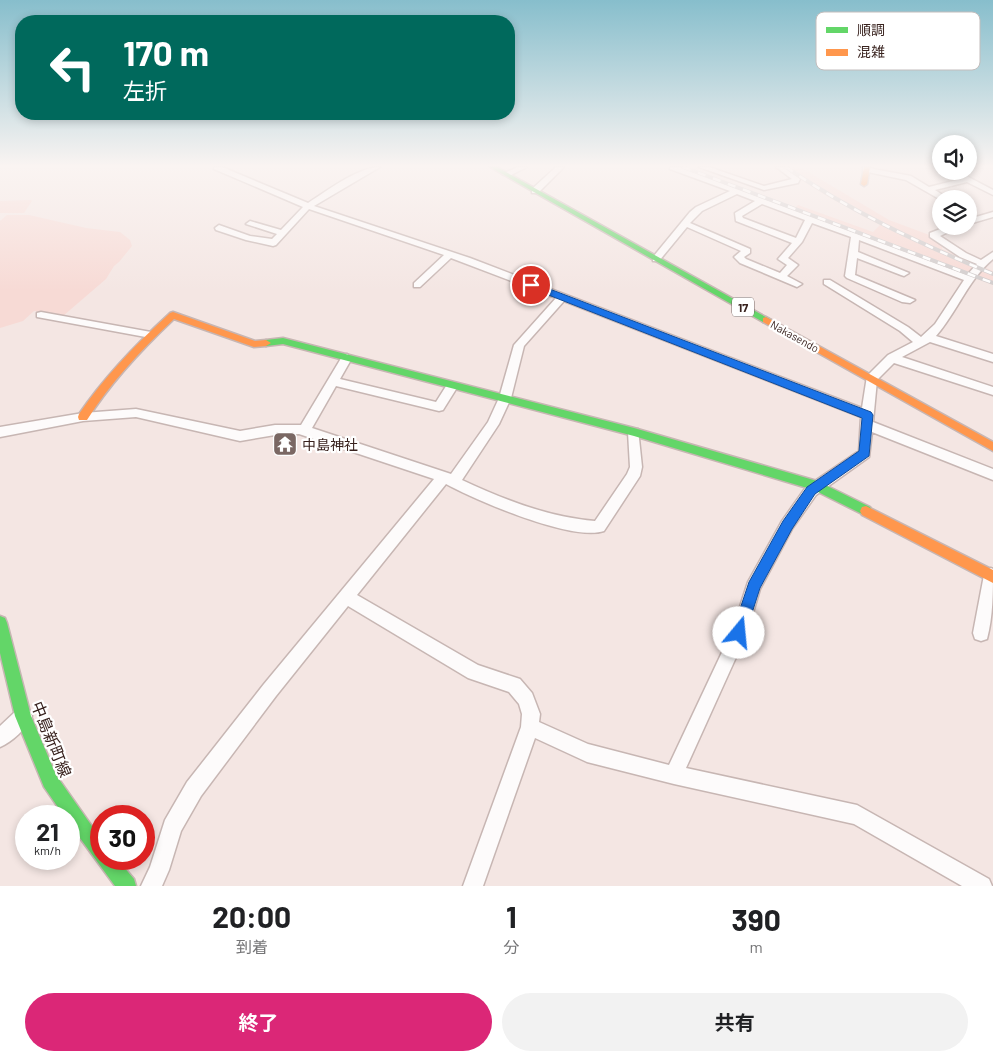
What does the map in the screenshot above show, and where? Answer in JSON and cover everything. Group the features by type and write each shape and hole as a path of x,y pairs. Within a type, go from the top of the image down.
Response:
{"main road":[{"name":"Nakasendo","path":"566,208 968,433"},
{"path":"83,417 97,393 151,335 174,315 254,344 283,341 634,432 817,486 992,576"},
{"path":"968,433 993,454"},
{"name":"17","path":"968,433 993,446"},
{"name":"中島新町線","path":"0,624 23,716 52,784 90,838"},
{"path":"114,870 127,886"}],"street":[{"path":"220,228 249,238 273,242 306,208"},
{"path":"315,208 563,297 867,420 993,475"},
{"path":"656,259 684,223 700,208"},
{"path":"749,208 738,215 739,219 798,242"},
{"path":"783,208 969,279"},
{"path":"978,218 993,214"},
{"path":"781,277 793,265 783,259 798,242 810,219"},
{"path":"684,223 747,251 739,257 743,261 798,284"},
{"path":"250,224 282,233"},
{"path":"933,235 963,255 981,263"},
{"path":"855,236 850,276 905,300 910,300"},
{"path":"853,253 904,273"},
{"path":"417,285 448,255"},
{"path":"674,775 739,633 754,586 787,525 811,491 865,453 871,379 892,358 924,340 944,318 981,263 993,255"},
{"path":"827,282 904,330 924,340 993,358"},
{"path":"151,886 159,870 172,826 194,788 270,690 493,424 505,398 519,345 563,297"},
{"path":"41,315 151,335"},
{"path":"304,431 335,382 347,358"},
{"path":"892,358 993,391"},
{"path":"335,382 439,407 452,386"},
{"path":"0,432 83,417 136,413 240,436 275,430 299,429 448,480 513,510 554,521 598,527 633,476 636,467 634,432"},
{"path":"981,633 992,576"},
{"path":"347,597 474,672 514,685 526,699 531,714 530,728 473,886"},
{"path":"0,738 23,716"},
{"path":"530,728 587,752 674,775 857,815 982,886"}],"shaded area":[{"path":"0,208 27,208 24,213 0,213"},
{"path":"807,208 873,232 880,225 849,208 869,208 889,220 932,236 943,243 942,249 993,271 993,285 793,210"},
{"path":"7,215 29,215 86,228 120,232 130,240 132,246 114,266 106,279 63,316 34,311 23,321 0,328 0,221"}],"railway":[{"path":"793,208 993,283"},
{"path":"853,208 939,251 993,274"}],"traffic: fast":[{"path":"567,208 766,320"},
{"path":"266,343 283,341 634,432 817,486 866,511"},
{"path":"0,623 23,716 50,781 90,838"},
{"path":"114,870 127,886"}],"traffic: slow":[{"path":"83,417 102,389 124,363 173,315 254,344 266,343"},
{"path":"766,320 993,447"},
{"path":"866,511 993,577"}],"place":[{"name":"中島神社","path":"285,444"}],"route":[{"path":"531,285 867,415 865,453 811,491 797,514 787,525 754,586 739,633"}]}
